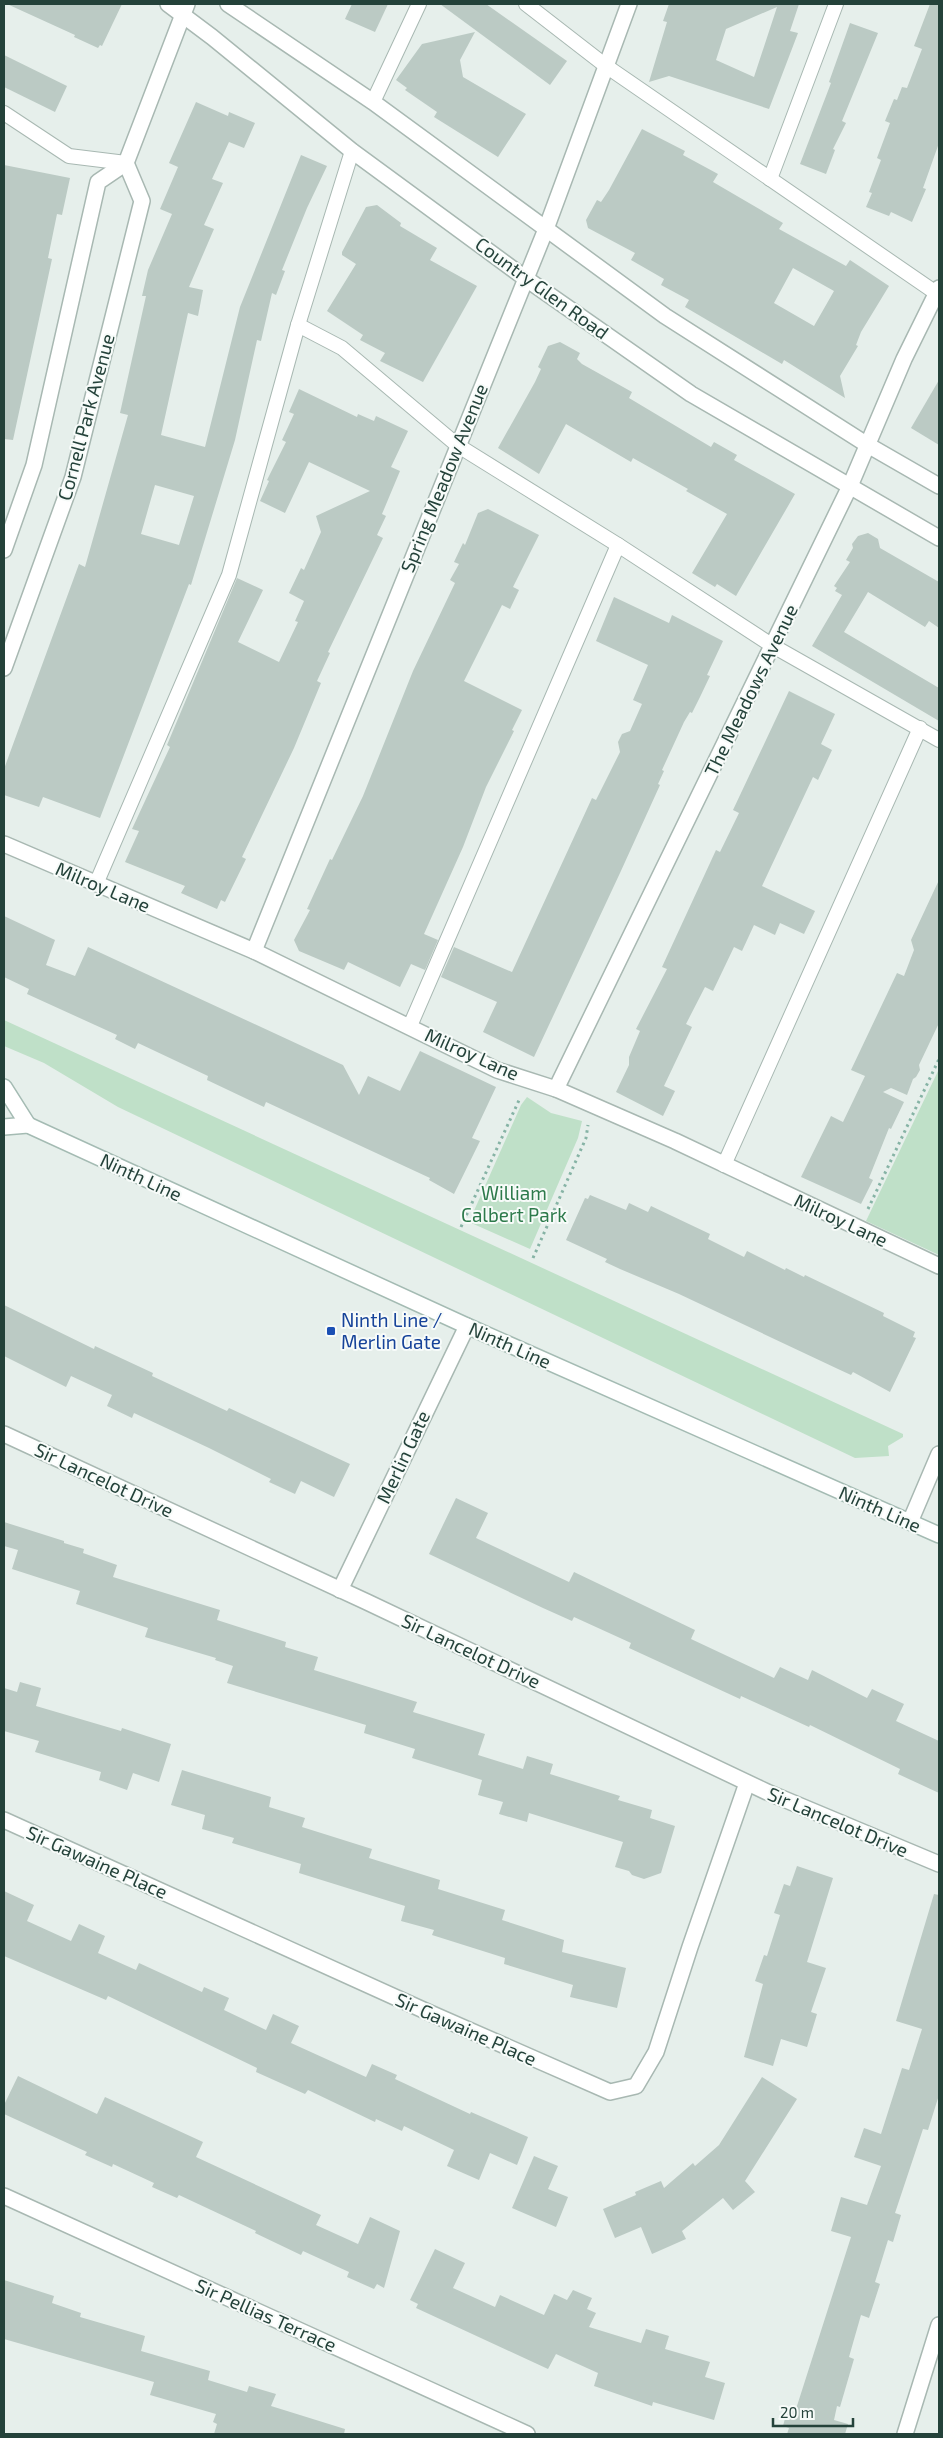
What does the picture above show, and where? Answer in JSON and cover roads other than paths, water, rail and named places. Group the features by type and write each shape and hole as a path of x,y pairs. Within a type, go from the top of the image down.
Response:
{"street":[{"name":"Country Glen Road","path":"168,4 185,9 352,151 525,278 691,394 939,538"},
{"path":"228,4 373,102 665,316 866,444 939,486"},
{"name":"Spring Meadow Avenue","path":"254,951 457,445 546,229 629,4"},
{"path":"126,163 185,9"},
{"name":"Cornell Park Avenue","path":"4,550 34,464 98,182 126,163 142,201 73,477 4,668"},
{"name":"The Meadows Avenue","path":"556,1089 850,486 866,444 904,359 938,292"},
{"name":"Milroy Lane","path":"4,844 254,951 497,1070 556,1089 591,1104 859,1227 939,1266"},
{"path":"4,1087 28,1124"},
{"name":"Ninth Line","path":"4,1126 28,1124 466,1326 939,1535"},
{"name":"Merlin Gate","path":"340,1590 466,1326"},
{"name":"Sir Lancelot Drive","path":"4,1434 747,1782 939,1864"},
{"path":"910,1522 939,1454"},
{"name":"Sir Gawaine Place","path":"4,1820 430,2014 610,2092 636,2086 656,2052 747,1782"},
{"name":"Sir Pellias Terrace","path":"4,2196 527,2434"},
{"path":"905,2434 939,2325"}],"lane":[{"path":"373,102 419,4"},
{"path":"526,4 606,66 938,292"},
{"path":"770,179 836,4"},
{"path":"4,113 69,156 126,163"},
{"path":"96,884 229,575 298,325 352,151"},
{"path":"298,325 342,348 457,445 618,545 772,646 939,740"},
{"path":"410,1026 618,545"},
{"path":"724,1165 920,728"}],"place":[{"name":"Ninth Line / Merlin Gate","path":"331,1331"}],"park label":[{"name":"William Calbert Park","path":"514,1204"}]}
